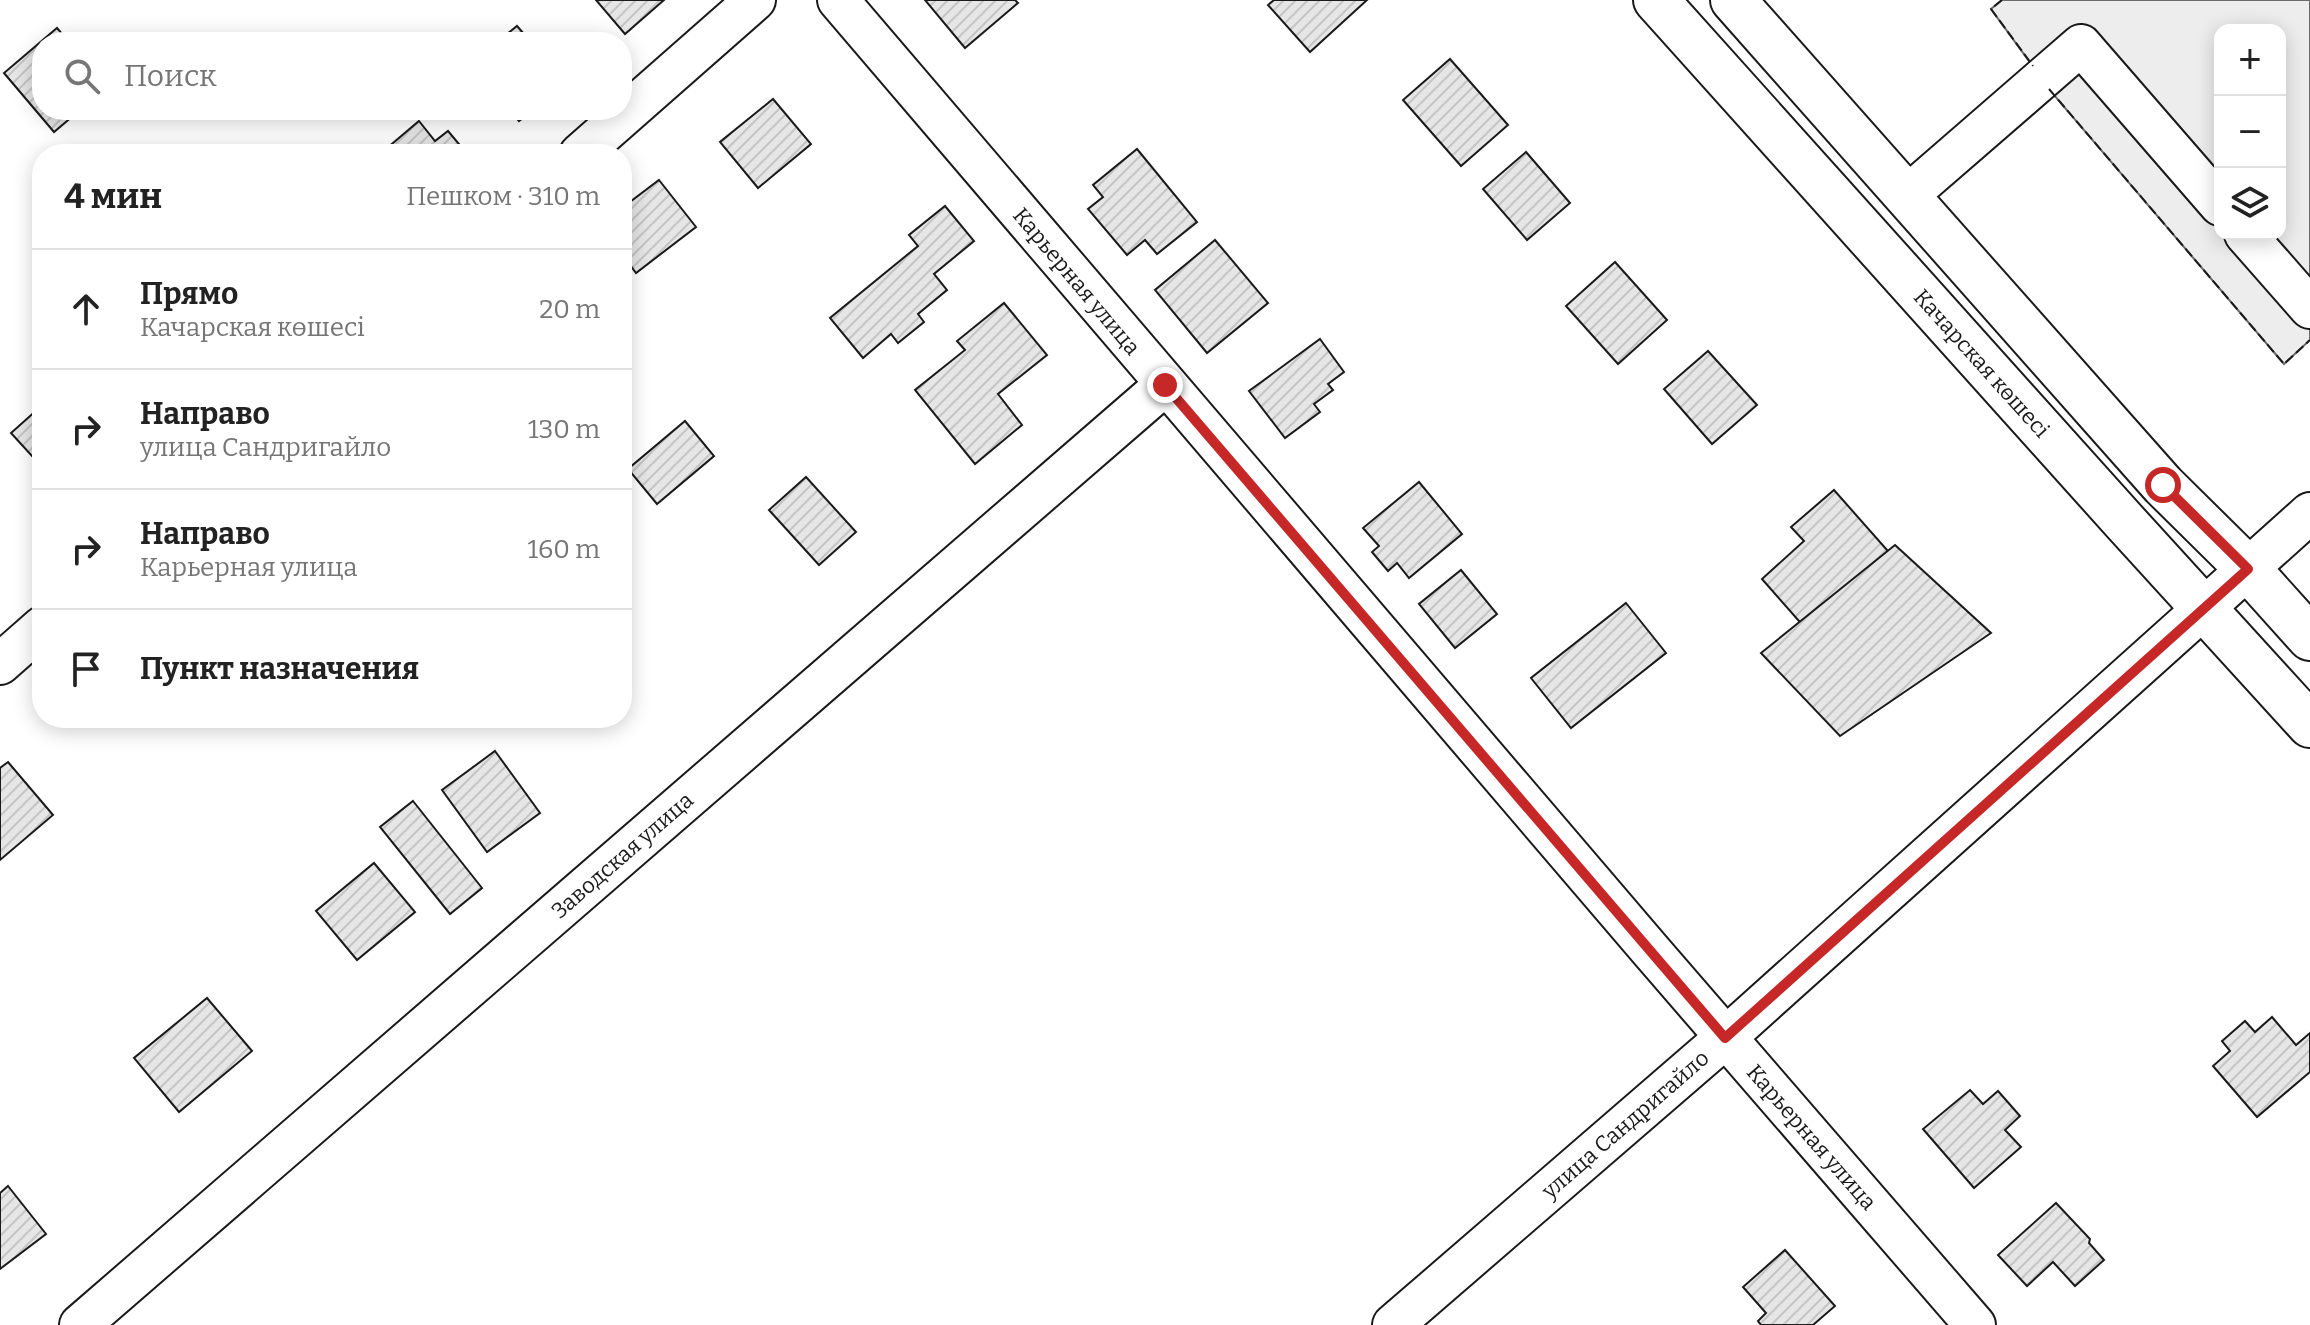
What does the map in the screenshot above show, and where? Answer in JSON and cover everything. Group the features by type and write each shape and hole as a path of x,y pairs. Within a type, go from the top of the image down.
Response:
{"main road":[{"name":"Качарская көшесі","path":"1656,0 2310,725"},
{"path":"1733,0 2163,485 2248,569 2310,638"}],"street":[{"path":"632,108 755,0"},
{"name":"Карьерная улица","path":"838,0 1725,1038 1975,1325"},
{"path":"1907,196 2081,45 2214,198"},
{"path":"591,144 619,120"},
{"path":"2250,240 2310,308"},
{"name":"Заводская улица","path":"80,1325 1165,385"},
{"name":"улица Сандригайло","path":"1393,1325 1725,1038 2310,513"},
{"path":"0,664 32,636"}],"shaded area":[{"path":"2002,0 2310,0 2310,340 2284,364 2053,94 1991,9"}],"building":[{"path":"596,0 664,0 627,32 623,32"},
{"path":"925,0 1015,0 1018,3 965,48"},
{"path":"1274,0 1367,0 1310,52 1268,5"},
{"path":"32,49 32,106 4,73"},
{"path":"1450,59 1508,125 1461,166 1403,100"},
{"path":"773,99 811,144 758,188 720,142"},
{"path":"44,120 68,120 54,132"},
{"path":"419,121 435,141 448,131 459,144 392,144"},
{"path":"1137,149 1197,222 1157,254 1145,240 1127,255 1088,209 1103,197 1093,185"},
{"path":"1526,152 1570,203 1527,240 1483,189"},
{"path":"659,180 696,227 636,273 632,268 632,200"},
{"path":"945,206 974,241 934,274 947,290 918,314 924,322 898,343 891,334 863,358 830,318 918,246 909,235"},
{"path":"1215,240 1268,303 1207,353 1155,290"},
{"path":"1615,262 1667,320 1618,364 1566,306"},
{"path":"1004,303 1047,355 998,394 1022,425 975,464 915,390 965,350 957,341"},
{"path":"1320,339 1344,372 1328,384 1333,390 1314,404 1320,412 1285,438 1249,391"},
{"path":"1708,351 1757,405 1712,444 1664,389"},
{"path":"32,414 32,456 11,433"},
{"path":"685,421 714,456 657,504 632,474 632,466"},
{"path":"806,477 856,532 819,565 769,510"},
{"path":"1419,482 1462,534 1409,578 1397,563 1388,571 1372,552 1379,546 1363,528"},
{"path":"1834,490 1902,567 1868,597 1857,584 1806,629 1762,579 1804,541 1791,527"},
{"path":"1895,545 1991,633 1840,736 1761,653"},
{"path":"1461,570 1497,614 1455,648 1419,604"},
{"path":"1626,603 1666,653 1571,728 1531,678"},
{"path":"495,751 540,813 487,852 442,790"},
{"path":"8,762 53,815 0,860 0,768"},
{"path":"413,801 482,888 450,914 380,827"},
{"path":"374,863 415,912 357,960 316,911"},
{"path":"207,998 252,1051 179,1112 134,1058"},
{"path":"2272,1017 2296,1045 2310,1033 2310,1072 2257,1117 2213,1066 2230,1051 2222,1041 2245,1021 2255,1032"},
{"path":"1970,1090 1983,1104 1998,1091 2020,1116 2005,1130 2021,1147 1974,1188 1923,1129"},
{"path":"8,1186 46,1234 0,1269 0,1193"},
{"path":"2056,1203 2090,1239 2089,1243 2104,1260 2075,1286 2053,1262 2027,1286 1998,1255"},
{"path":"1785,1250 1835,1306 1813,1325 1761,1325 1758,1321 1766,1313 1743,1287"}],"fence":[{"path":"2002,0 1991,9 2033,66"},
{"path":"2049,89 2284,364 2310,340"}],"route":[{"path":"1165,385 1725,1038 2248,569 2163,485"}]}
